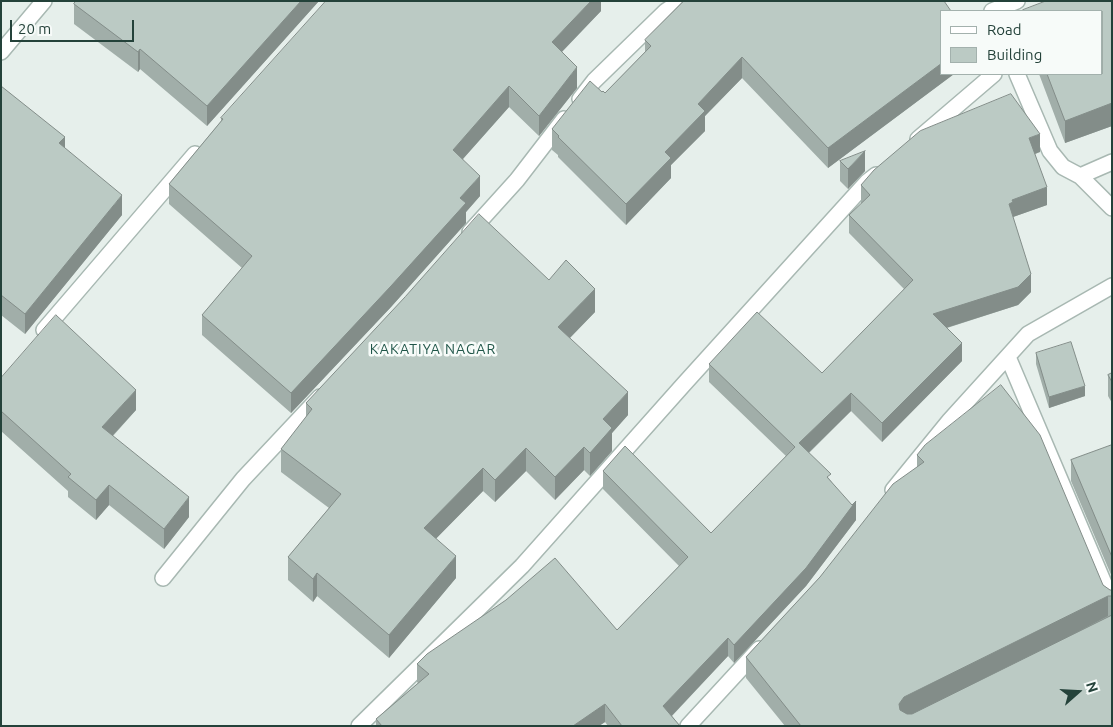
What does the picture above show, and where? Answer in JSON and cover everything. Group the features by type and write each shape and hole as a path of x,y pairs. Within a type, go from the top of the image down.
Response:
{"street":[{"path":"1,52 44,1"},
{"path":"458,246 517,180 594,81 666,11 680,1"},
{"path":"993,10 1017,1"},
{"path":"904,150 993,75"},
{"path":"1017,75 1050,151 1063,167 1080,176 1112,208"},
{"path":"34,343 202,146"},
{"path":"1080,176 1112,162"},
{"path":"359,726 522,566 860,189 889,163"},
{"path":"883,503 950,420 1028,334 1112,286"},
{"path":"1008,357 1112,602"},
{"path":"163,578 244,479 331,385"},
{"path":"688,726 767,640"}],"building":[{"path":"76,1 301,1 207,106 140,49 138,52 74,4"},
{"path":"326,1 591,1 552,42 577,67 539,116 509,86 453,150 480,176 460,198 466,203 291,393 202,315 252,256 169,184 223,119 221,118"},
{"path":"684,1 944,1 950,10 940,10 940,64 828,148 742,57 698,104 705,111 665,152 671,158 626,204 552,129 590,81 605,93 651,46 645,40"},
{"path":"1046,1 1112,1 1112,103 1065,121 1047,75 1103,75 1103,10 1023,10"},
{"path":"1,86 65,137 59,143 122,195 25,314 1,295"},
{"path":"1011,94 1040,134 1029,138 1047,187 1012,200 1013,202 1009,204 1031,274 1018,287 933,314 962,343 882,423 851,393 799,443 831,474 827,477 852,505 856,501 806,568 734,645 728,638 663,706 680,726 622,726 605,704 573,726 382,726 376,719 429,674 417,664 427,654 506,600 555,558 617,630 688,557 603,471 625,446 711,533 795,447 709,364 757,312 822,373 913,280 849,215 870,195 861,185 874,170 920,131"},
{"path":"865,151 848,169 840,161"},
{"path":"479,214 549,280 566,260 595,289 558,327 628,392 603,419 612,428 590,453 584,447 555,477 526,448 495,480 483,468 424,528 456,556 389,635 317,573 313,579 288,557 341,494 281,449 312,409 306,403"},
{"path":"56,315 136,390 102,427 189,497 164,529 109,485 96,500 68,477 71,474 1,411 1,378"},
{"path":"1071,342 1085,386 1049,397 1036,353"},
{"path":"1112,373 1112,382 1108,375"},
{"path":"1001,385 1040,435 1103,585 1112,590 1112,596 1108,596 904,697 899,704 900,710 907,714 912,714 1112,615 1112,726 801,726 746,657 820,577 893,484 924,462 917,455 925,445"},
{"path":"1112,445 1112,557 1071,460"}],"district":[{"name":"KAKATIYA NAGAR","path":"433,349"}]}
